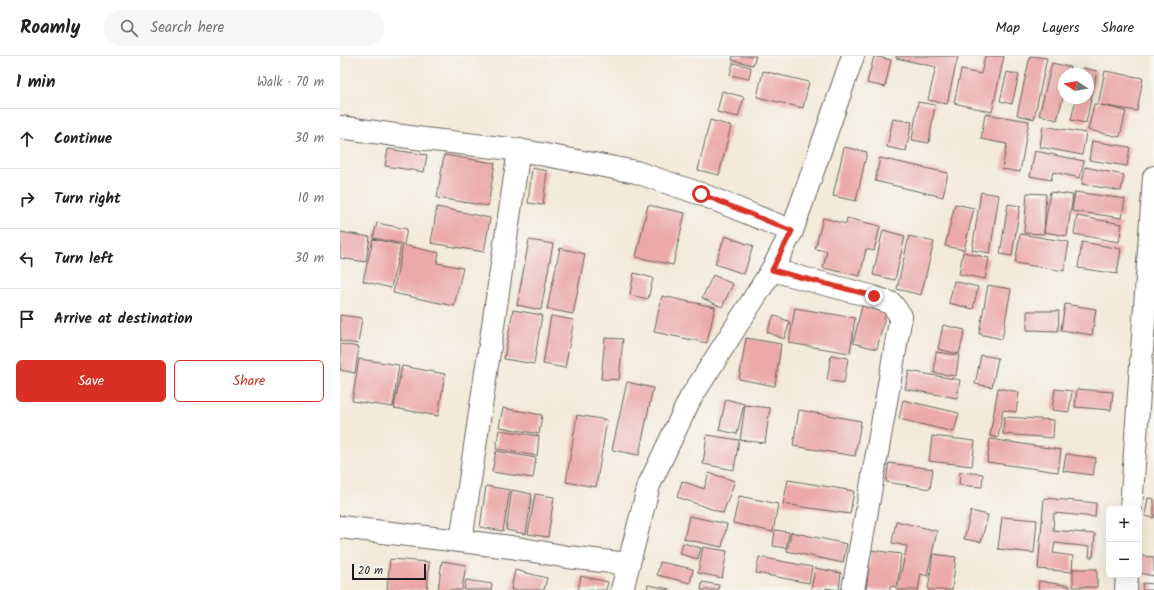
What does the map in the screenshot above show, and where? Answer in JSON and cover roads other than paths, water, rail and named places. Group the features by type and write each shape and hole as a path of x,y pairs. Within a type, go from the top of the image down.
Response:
{"street":[{"path":"622,590 649,485 690,399 772,270 792,231 853,56"},
{"path":"340,127 416,138 519,150 636,172 701,194 792,231"},
{"path":"461,541 519,150"},
{"path":"1131,506 1154,177"},
{"path":"772,270 874,296 891,304 901,316 853,590"},
{"path":"340,526 511,547 568,557 628,564"},
{"path":"1126,590 1127,578"}]}
